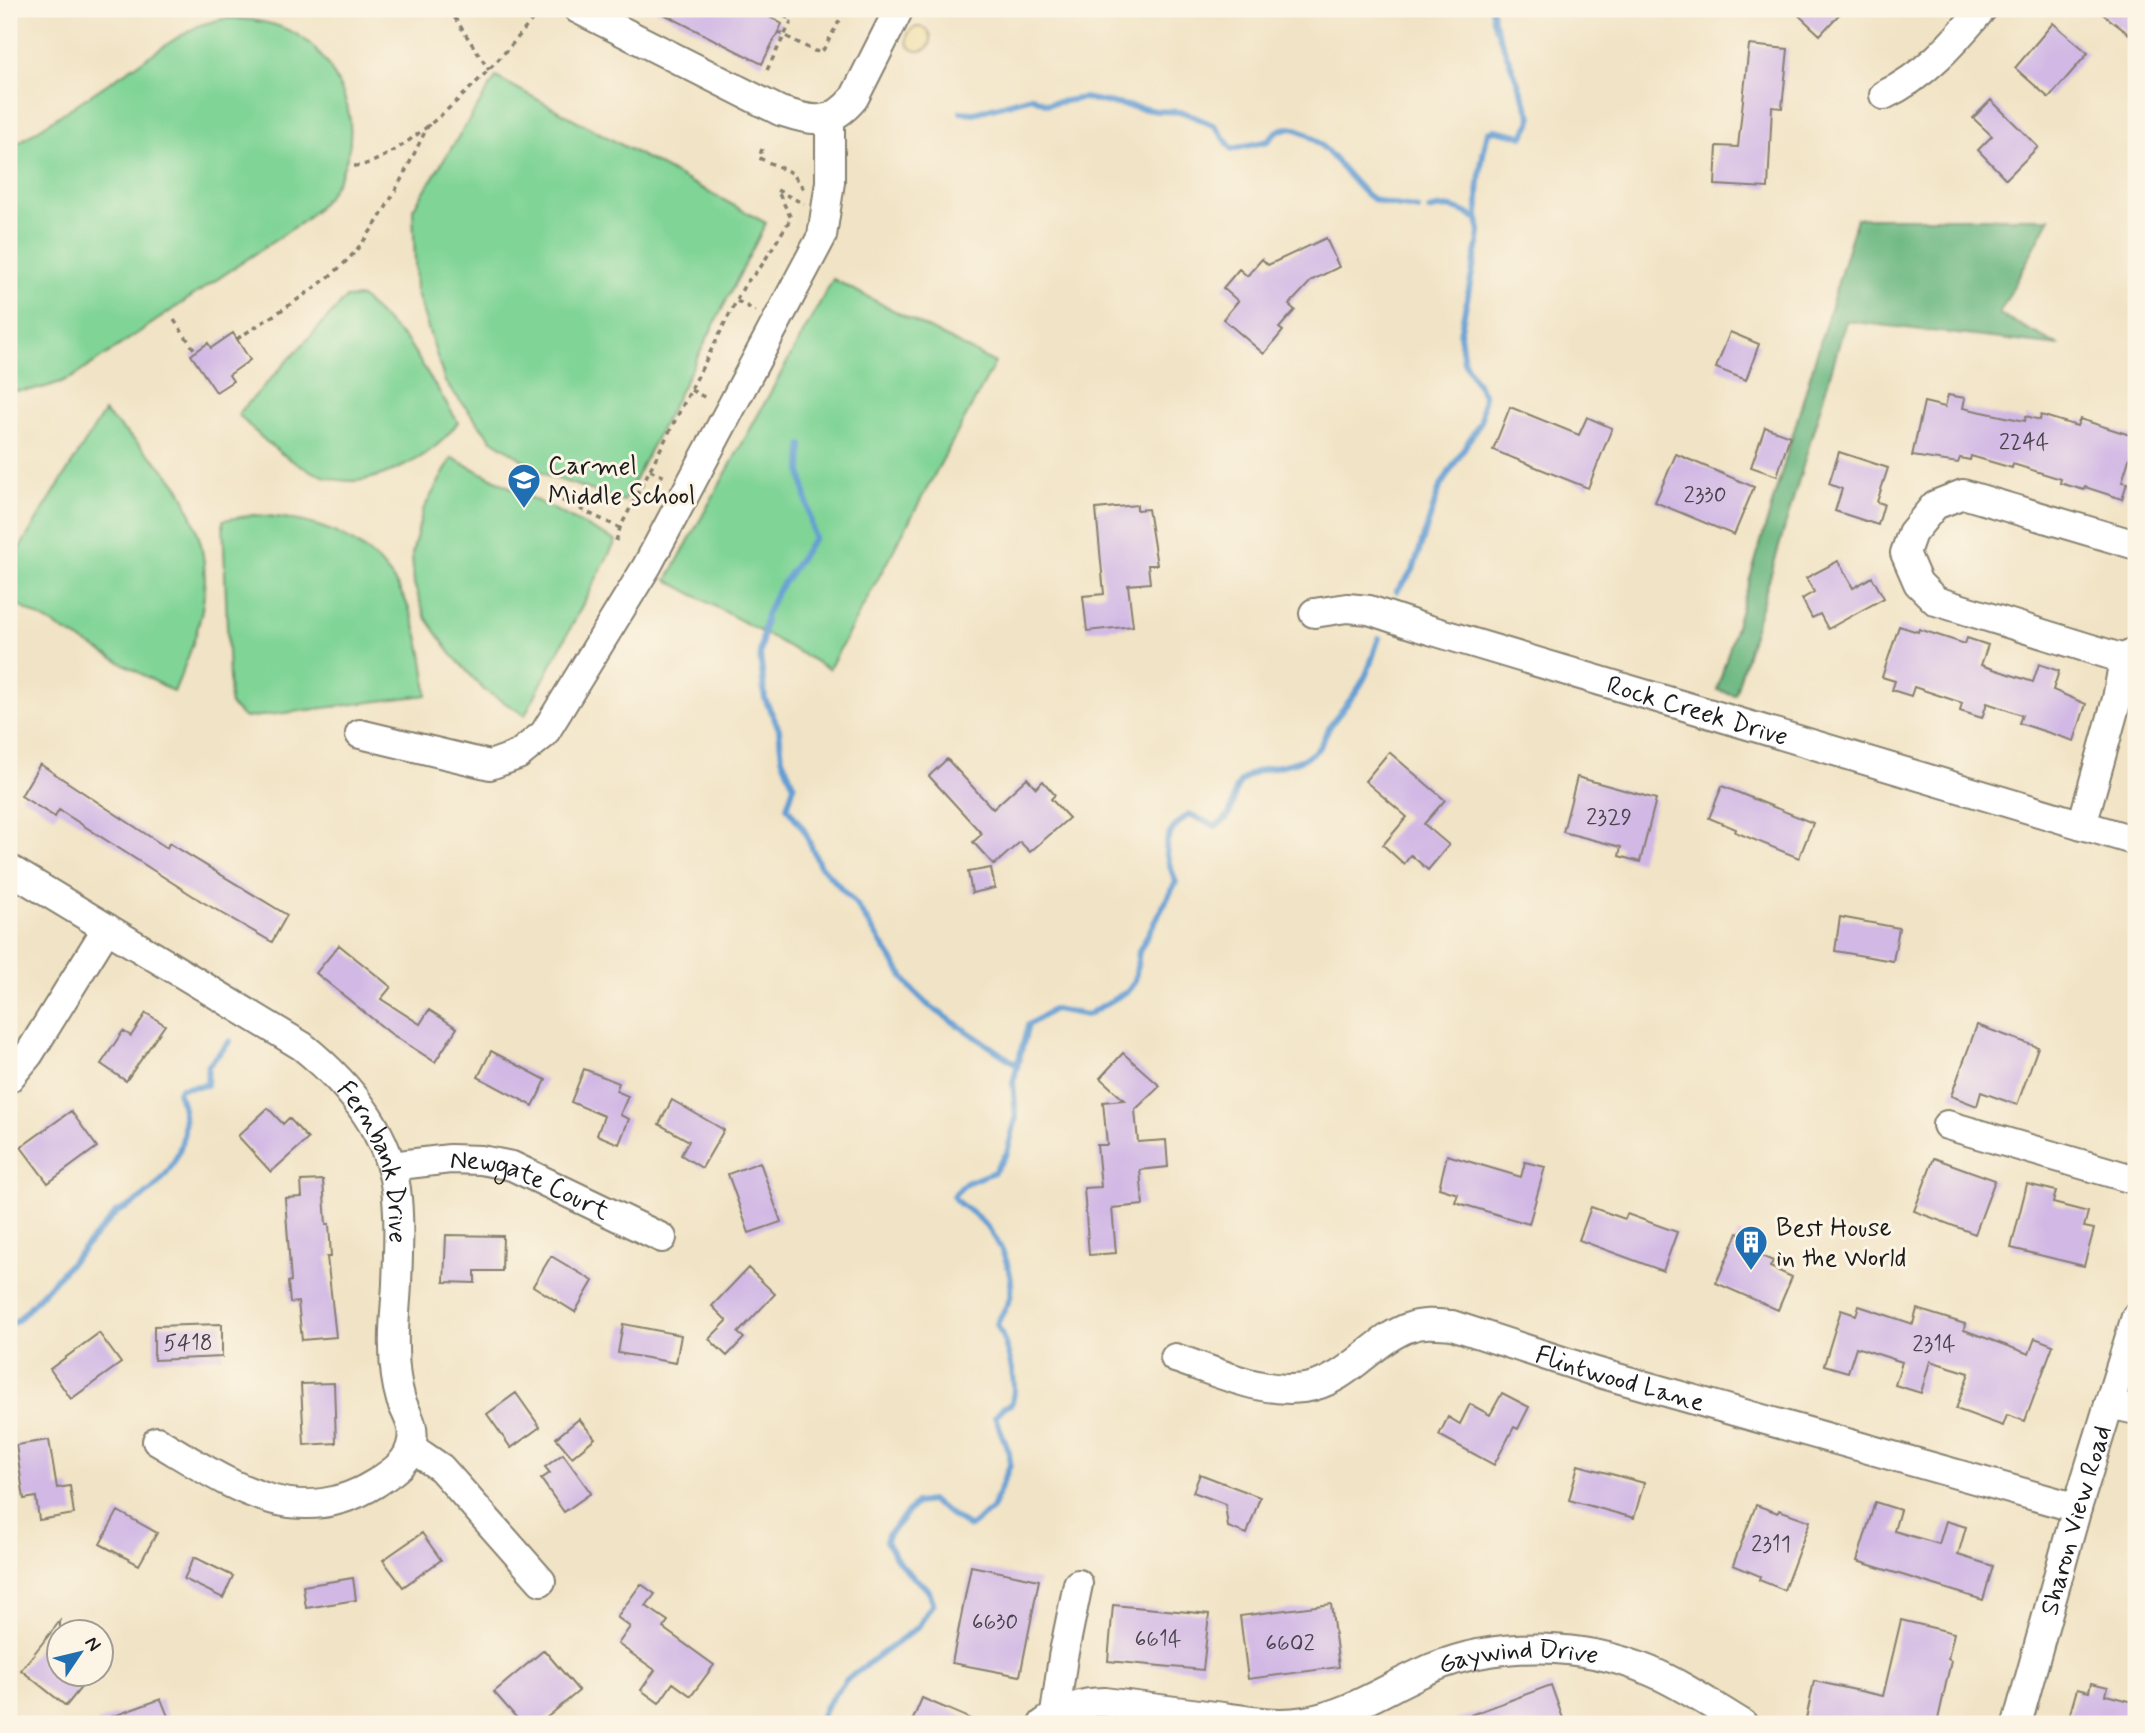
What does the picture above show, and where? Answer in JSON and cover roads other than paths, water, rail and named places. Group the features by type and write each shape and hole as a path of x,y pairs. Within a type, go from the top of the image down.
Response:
{"street":[{"path":"578,9 780,111 809,120 830,118 844,110 854,97 899,9"},
{"path":"1884,96 1905,86 1931,65 1982,9"},
{"path":"360,734 490,765 518,755 544,734 647,566 822,236 830,182 830,118"},
{"path":"2082,825 2130,655 1936,601 1918,583 1905,553 1912,533 1935,505 1963,494 2136,545"},
{"name":"Rock Creek Drive","path":"1314,613 1347,608 1369,610 2136,841"},
{"name":"Fernbank Drive","path":"9,869 302,1046 330,1068 364,1110 381,1140 391,1166 398,1217 394,1346 396,1378 412,1429 410,1450"},
{"path":"9,1078 29,1054 107,928"},
{"path":"1947,1125 2136,1180"},
{"name":"Newgate Court","path":"391,1166 450,1159 481,1160 512,1166 662,1238"},
{"name":"Sharon View Road","path":"2017,1724 2077,1508 2136,1317"},
{"name":"Flintwood Lane","path":"1175,1358 1251,1383 1274,1388 1303,1388 1316,1386 1339,1376 1407,1328 1429,1323 1452,1325 1596,1372 2077,1508"},
{"path":"2109,1404 2136,1410"},
{"path":"157,1441 223,1480 266,1500 308,1504 337,1500 363,1491 400,1466 410,1450 441,1468 541,1581"},
{"path":"1049,1719 1078,1584"},
{"name":"Gaywind Drive","path":"1049,1719 1090,1702 1104,1702 1267,1723 1289,1723 1321,1718 1355,1707 1397,1683 1476,1655 1538,1649 1578,1651 1617,1659 1650,1671 1743,1724"}],"waterway":[{"path":"1397,591 1413,570 1440,487 1481,421 1484,395 1464,362 1460,334 1480,234 1479,182 1488,132 1495,130 1523,136 1530,123 1531,116 1493,20 1492,9"},
{"path":"961,112 974,113 1032,97 1047,104 1083,98 1157,111 1183,112 1215,126 1232,149 1268,141 1281,130 1294,129 1308,135 1322,146 1370,197 1418,209"},
{"path":"1429,210 1448,207 1478,219"},
{"path":"802,445 801,471 814,538 775,595 766,615 760,654 765,699 779,729 782,758 794,786 787,807 804,830 819,864 856,904 910,987 928,1005 1016,1064"},
{"path":"819,1724 826,1706 846,1680 918,1627 933,1603 926,1588 905,1569 892,1552 886,1541 888,1535 916,1503 931,1501 969,1527 992,1509 1010,1465 1009,1452 995,1417 1011,1404 1014,1386 1011,1364 997,1324 1011,1294 1009,1272 1001,1249 989,1229 953,1196 966,1183 994,1172 1007,1153 1016,1118 1013,1082 1028,1025 1054,1009 1087,1015 1128,991 1135,981 1139,951 1176,882 1166,852 1166,844 1172,830 1189,814 1215,826 1228,816 1236,790 1245,778 1259,771 1300,761 1316,750 1364,679 1379,638"},
{"path":"9,1325 18,1320 117,1212 134,1203 162,1179 173,1164 184,1129 178,1092 181,1088 207,1085 208,1066 230,1041"}],"place":[{"name":"Carmel Middle School","path":"524,510"},
{"name":"Best House in the World","path":"1751,1272"}]}
